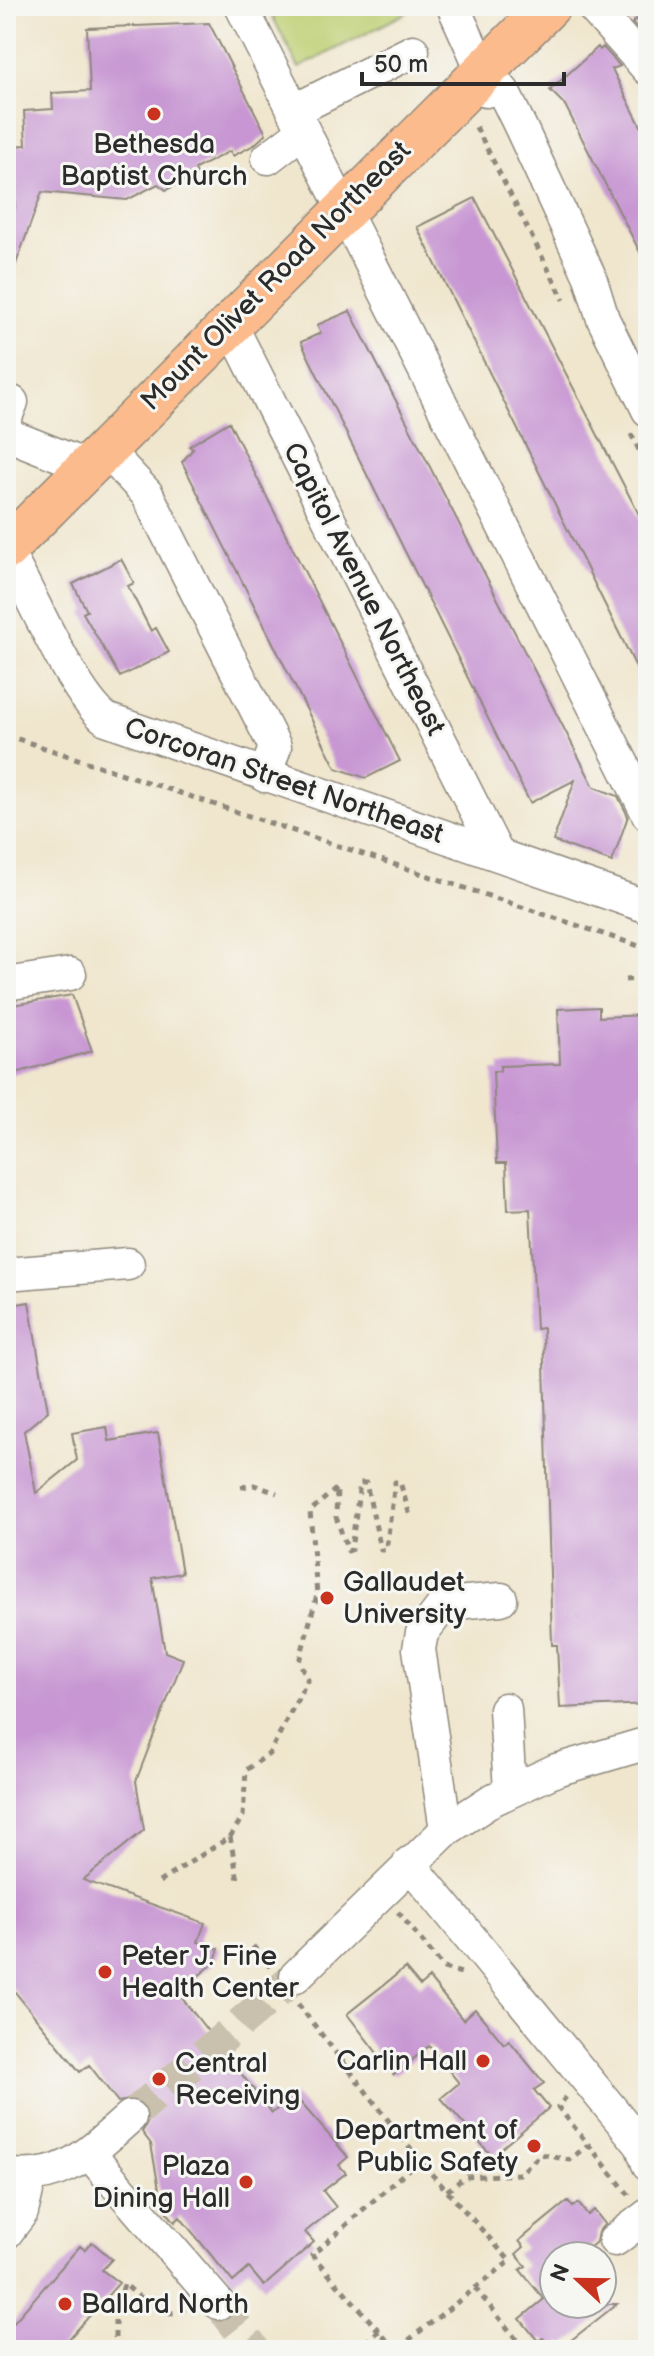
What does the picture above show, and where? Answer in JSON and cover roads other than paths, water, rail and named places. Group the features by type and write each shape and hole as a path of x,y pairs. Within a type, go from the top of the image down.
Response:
{"main road":[{"name":"Mount Olivet Road Northeast","path":"6,550 95,457 549,6"}],"street":[{"path":"241,6 648,814"},
{"path":"453,6 482,70 503,91 521,128 590,277 603,319 648,410"},
{"path":"592,6 648,69"},
{"path":"268,158 298,121 413,51"},
{"name":"Capitol Avenue Northeast","path":"230,323 498,855"},
{"path":"6,434 95,457 147,494 275,747 265,776"},
{"name":"Corcoran Street Northeast","path":"6,550 95,710 106,719 648,907"},
{"path":"6,984 70,974"},
{"path":"6,1274 128,1264"},
{"path":"446,1830 419,1649 422,1633 444,1604 501,1599"},
{"path":"505,1709 510,1791"},
{"path":"287,1981 446,1830 510,1791 556,1770 648,1743"},
{"path":"409,1863 641,2145 648,2164"},
{"path":"6,2233 22,2212 18,2176 62,2170 89,2153 130,2117"},
{"path":"89,2153 213,2297"},
{"path":"615,2240 648,2215"}],"tunnel":[{"path":"130,2117 296,1976"},
{"path":"218,2303 255,2350"}],"place":[{"name":"Bethesda Baptist Church","path":"154,114"},
{"name":"Gallaudet University","path":"327,1598"},
{"name":"Peter J. Fine Health Center","path":"105,1972"},
{"name":"Carlin Hall","path":"483,2061"},
{"name":"Central Receiving","path":"159,2079"},
{"name":"Department of Public Safety","path":"534,2146"},
{"name":"Plaza Dining Hall","path":"246,2182"},
{"name":"Ballard North","path":"65,2304"}]}
